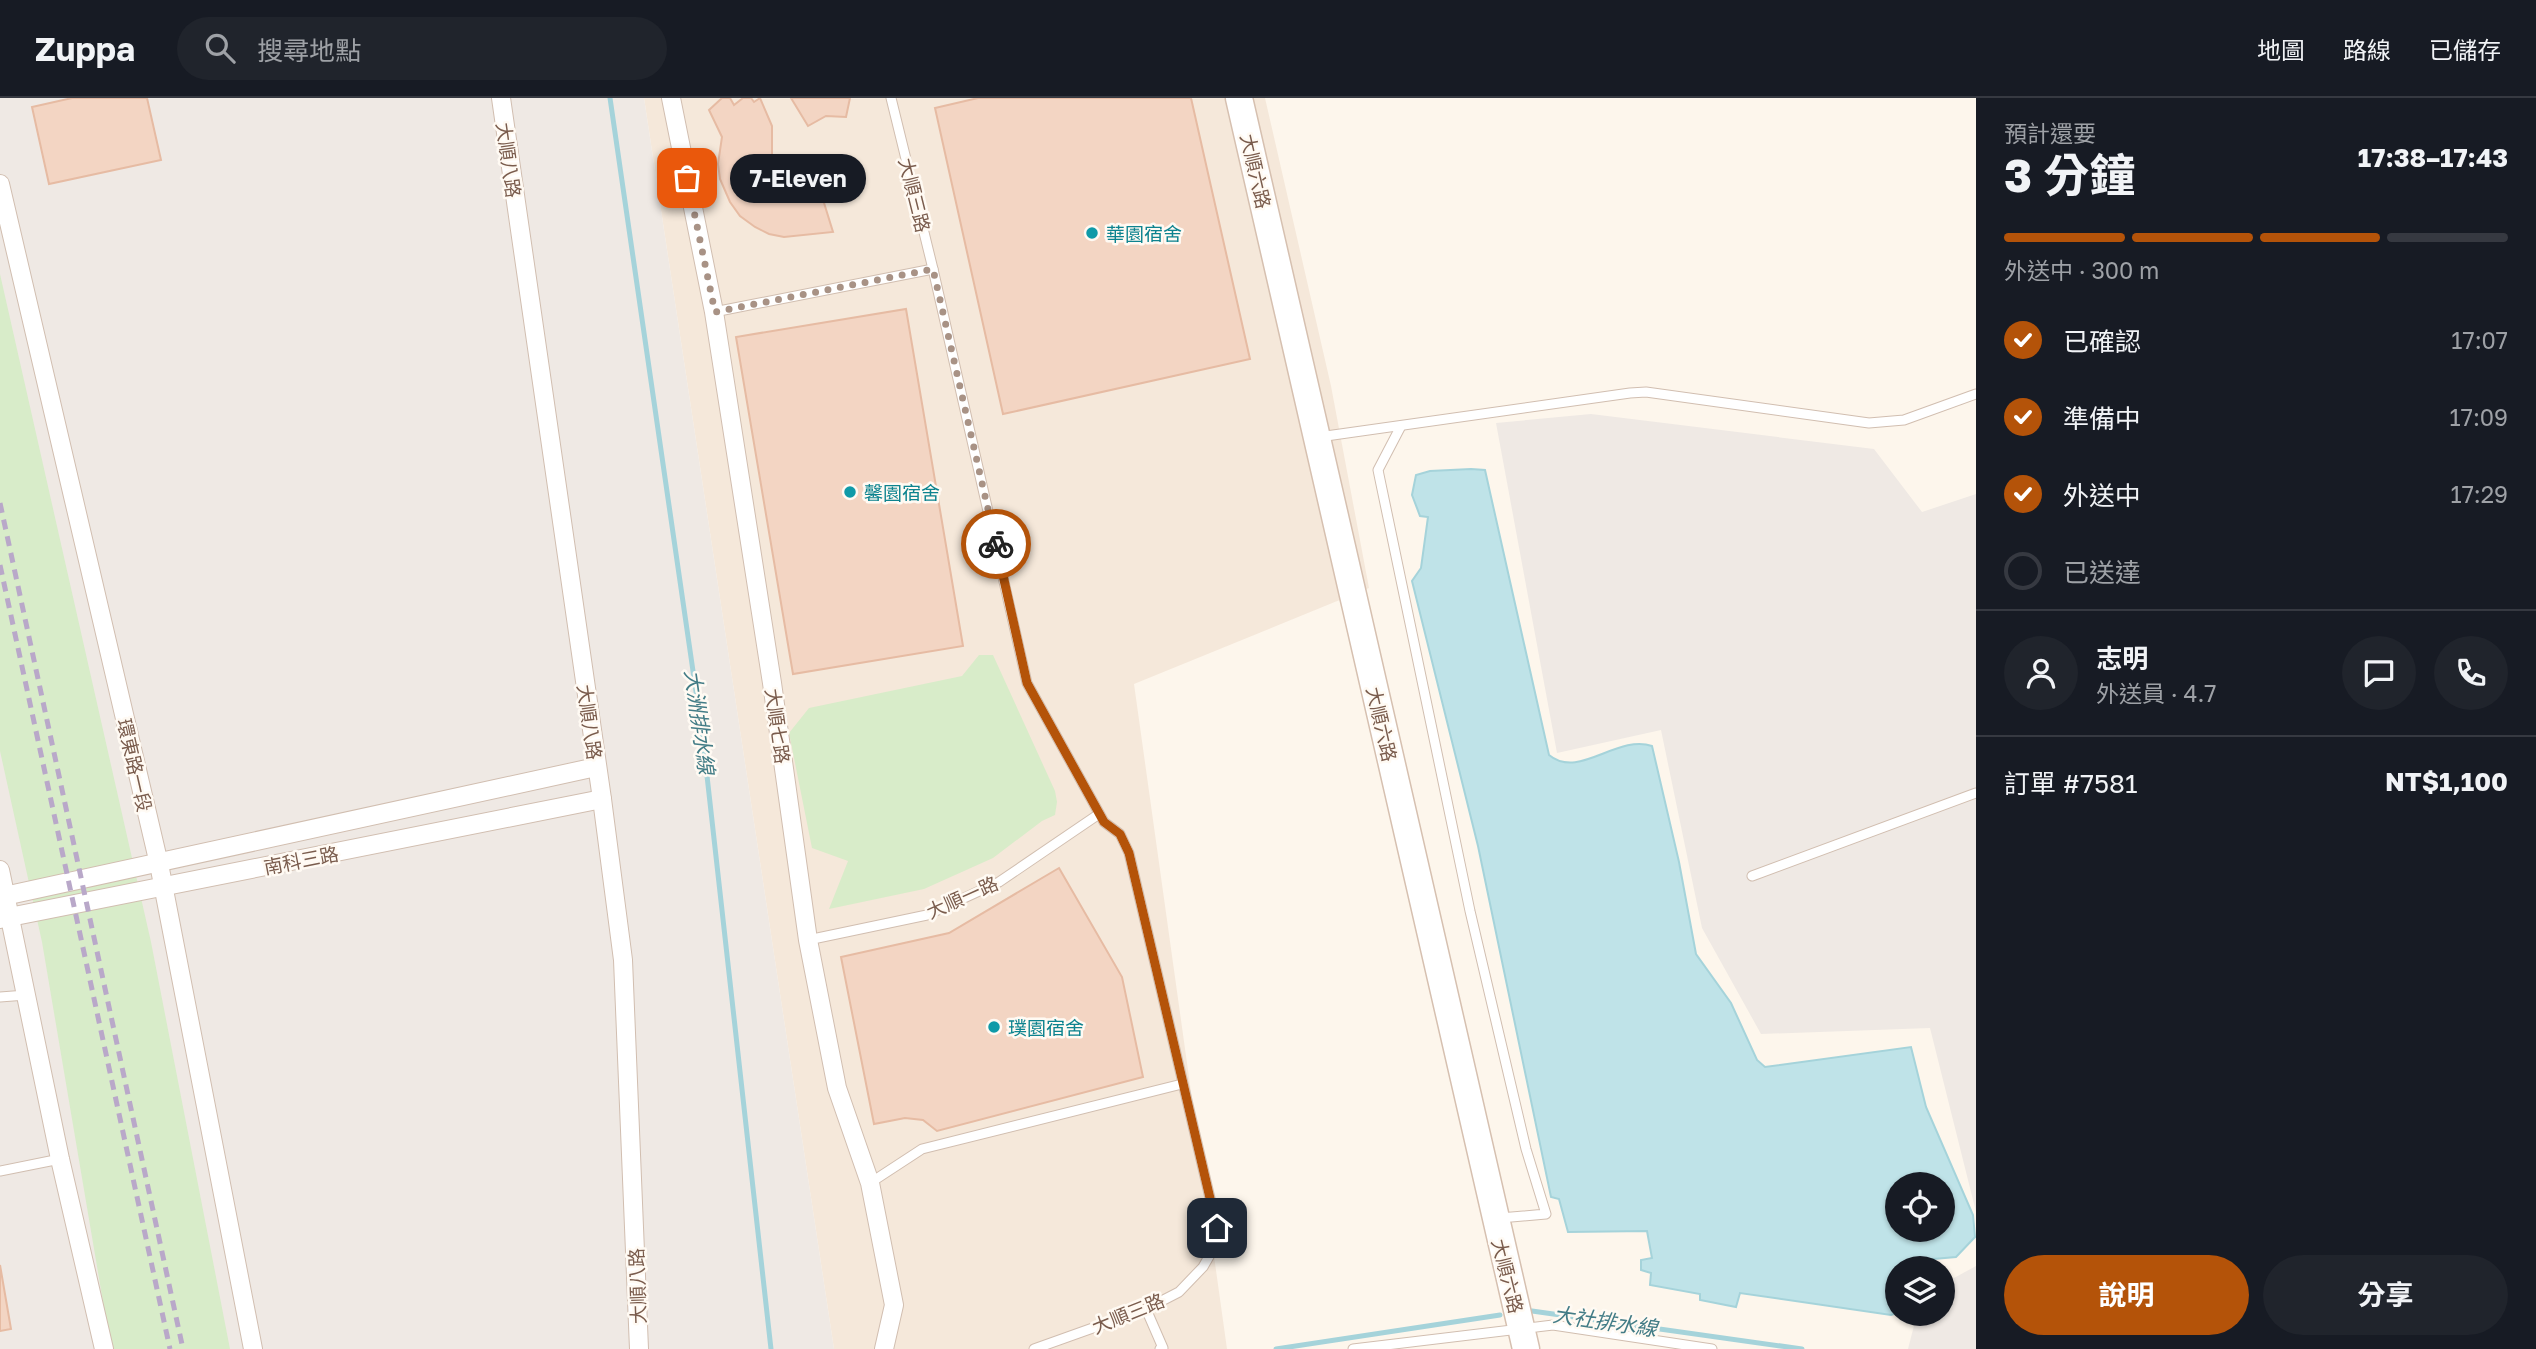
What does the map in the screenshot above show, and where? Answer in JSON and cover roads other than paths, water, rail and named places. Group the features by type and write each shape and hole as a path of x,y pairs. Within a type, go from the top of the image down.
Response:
{"street":[{"name":"大順八路","path":"500,98 623,960 639,1349"},
{"name":"大順七路","path":"671,98 715,312 808,940 837,1088 870,1183 894,1305 884,1349"},
{"name":"大順六路","path":"1239,98 1523,1338"},
{"name":"環東路一段","path":"0,184 164,887 253,1349"},
{"name":"南科三路","path":"3,896 159,864 596,766"},
{"name":"南科三路","path":"5,918 602,799"},
{"path":"0,870 5,918 26,995 104,1349"}],"lane":[{"name":"大順三路","path":"891,98 933,269 1027,683 1104,822 1120,834 1129,853 1217,1228 1215,1246 1203,1267 1179,1292 1146,1309 1034,1349"},
{"path":"715,312 933,269"},
{"path":"1317,438 1646,392 1869,423 1905,420 1976,394"},
{"path":"1401,426 1378,470 1469,911 1526,1149 1546,1214 1494,1219"},
{"path":"1752,876 1976,793"},
{"name":"大順一路","path":"808,940 927,915 999,882 1100,814"},
{"path":"0,997 26,995"},
{"path":"870,1183 922,1149 1182,1084"},
{"path":"0,1171 60,1159"},
{"path":"1146,1309 1163,1348 1160,1349"},
{"path":"1353,1349 1523,1338 1553,1325 1712,1349"}],"water":[{"path":"1485,470 1549,755 1561,761 1573,762 1625,746 1652,746 1679,862 1696,954 1731,1003 1757,1060 1765,1067 1911,1047 1926,1107 1954,1172 1885,1172 1885,1242 1955,1242 1955,1174 1973,1215 1975,1237 1956,1257 1885,1256 1885,1314 1740,1293 1736,1307 1700,1300 1700,1294 1650,1285 1651,1273 1641,1270 1641,1260 1652,1258 1647,1231 1568,1232 1559,1199 1551,1197 1478,846 1412,581 1421,568 1428,517 1420,516 1412,495 1416,475 1430,471"}],"waterway":[{"name":"大洲排水線","path":"610,98 703,740 771,1349"},
{"name":"大社排水線","path":"1532,1311 1802,1349"},
{"name":"大社排水線","path":"1276,1349 1500,1315"}],"railway":[{"path":"0,503 183,1349"},
{"path":"0,565 170,1349"}],"place":[{"name":"7-Eleven","path":"687,178"},
{"name":"華園宿舍","path":"1092,233"},
{"name":"馨園宿舍","path":"850,492"},
{"name":"璞園宿舍","path":"994,1027"}]}
